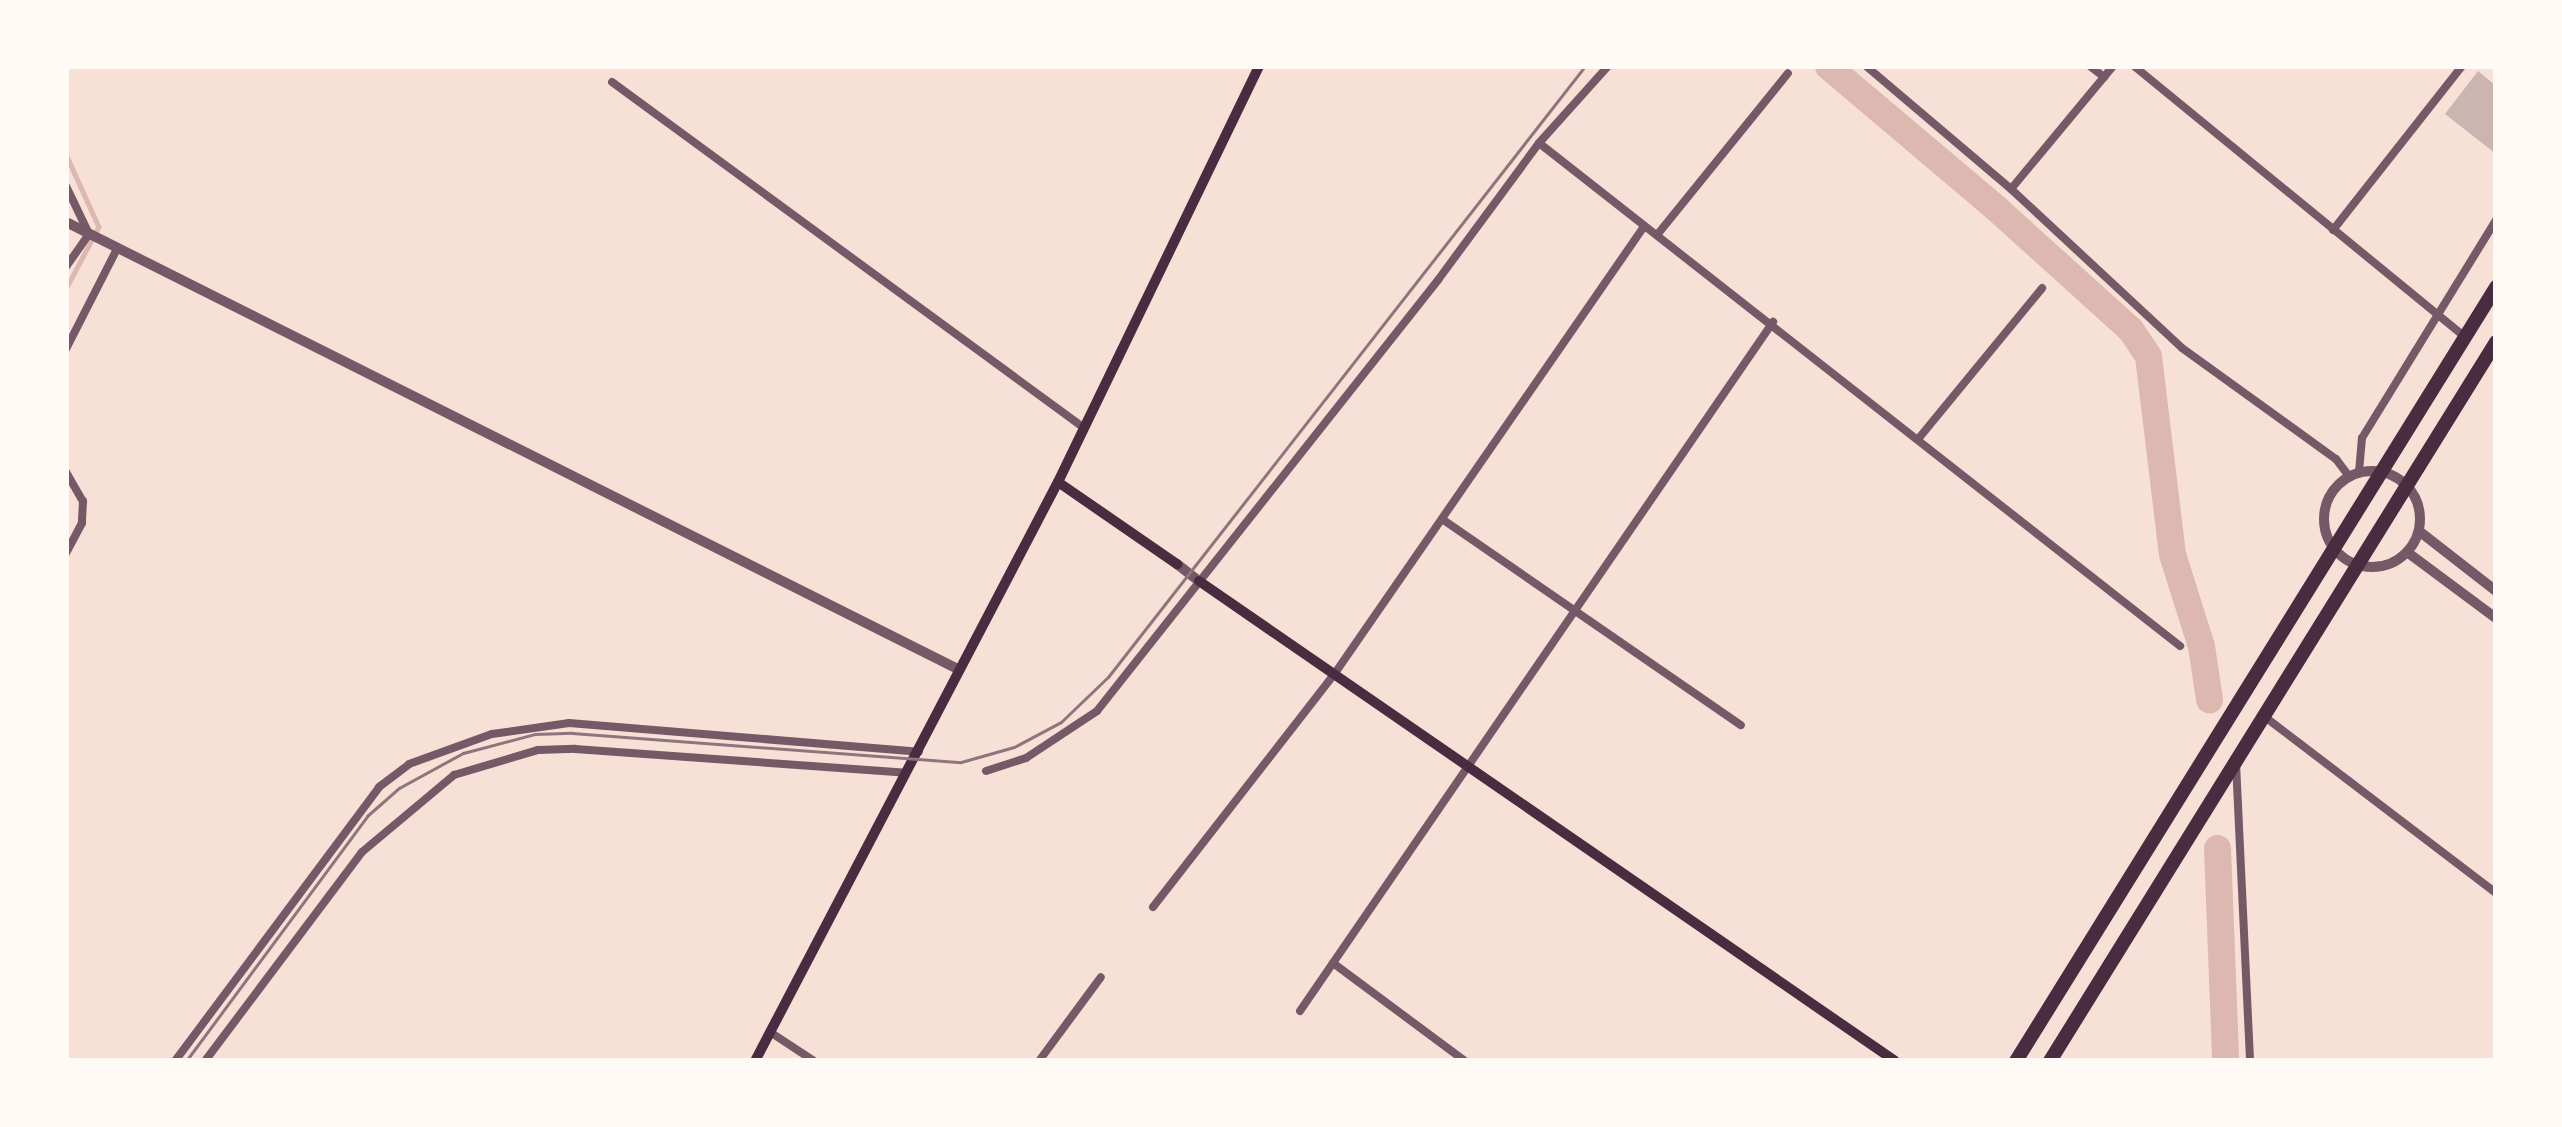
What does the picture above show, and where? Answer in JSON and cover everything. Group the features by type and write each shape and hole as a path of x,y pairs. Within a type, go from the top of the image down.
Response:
{"highway":[{"path":"2016,1061 2496,287"},
{"path":"2050,1061 2496,342"}],"main road":[{"path":"755,1061 1058,482 1259,66"},
{"path":"1058,482 1177,564"},
{"path":"1199,581 1894,1061"}],"street":[{"path":"986,772 1025,758 1097,711 1539,143 1608,66"},
{"path":"1866,66 2012,189 2182,348 2354,474 2382,471 2408,485 2420,508 2419,531 2407,552 2385,566 2358,565 2334,549 2325,528 2326,503 2354,474 2362,438 2496,220"},
{"path":"2090,66 2104,77"},
{"path":"2012,189 2114,66"},
{"path":"2134,66 2465,338"},
{"path":"2333,230 2462,66"},
{"path":"1657,235 1789,73"},
{"path":"612,82 1084,428"},
{"path":"1539,143 1773,322 2180,646"},
{"path":"66,186 94,236"},
{"path":"66,222 958,669"},
{"path":"1153,907 1333,676 1643,227"},
{"path":"66,267 94,236"},
{"path":"66,350 118,247"},
{"path":"1919,438 2042,288"},
{"path":"1300,1011 1773,322"},
{"path":"66,472 83,501 82,523 66,553"},
{"path":"1442,519 1741,725"},
{"path":"2419,531 2496,590"},
{"path":"2407,552 2496,618"},
{"path":"1177,564 1199,581"},
{"path":"2264,717 2496,893"},
{"path":"175,1061 379,787 410,764 493,734 569,723 919,752"},
{"path":"205,1061 362,852 454,775 538,750 574,749 908,773"},
{"path":"2236,761 2250,1061"},
{"path":"1333,963 1465,1061"},
{"path":"1039,1061 1101,977"},
{"path":"770,1032 814,1061"}],"building":[{"path":"2478,71 2496,86 2496,154 2445,114"}],"waterway":[{"path":"1828,66 2130,329 2148,356 2172,554 2201,646 2209,699"},
{"path":"66,154 99,227 66,289"},
{"path":"2217,848 2225,1061"}],"tram line":[{"path":"186,1061 367,816 399,788 463,753 535,734 572,733 961,762 1014,747 1061,722 1108,677 1585,66"}]}
